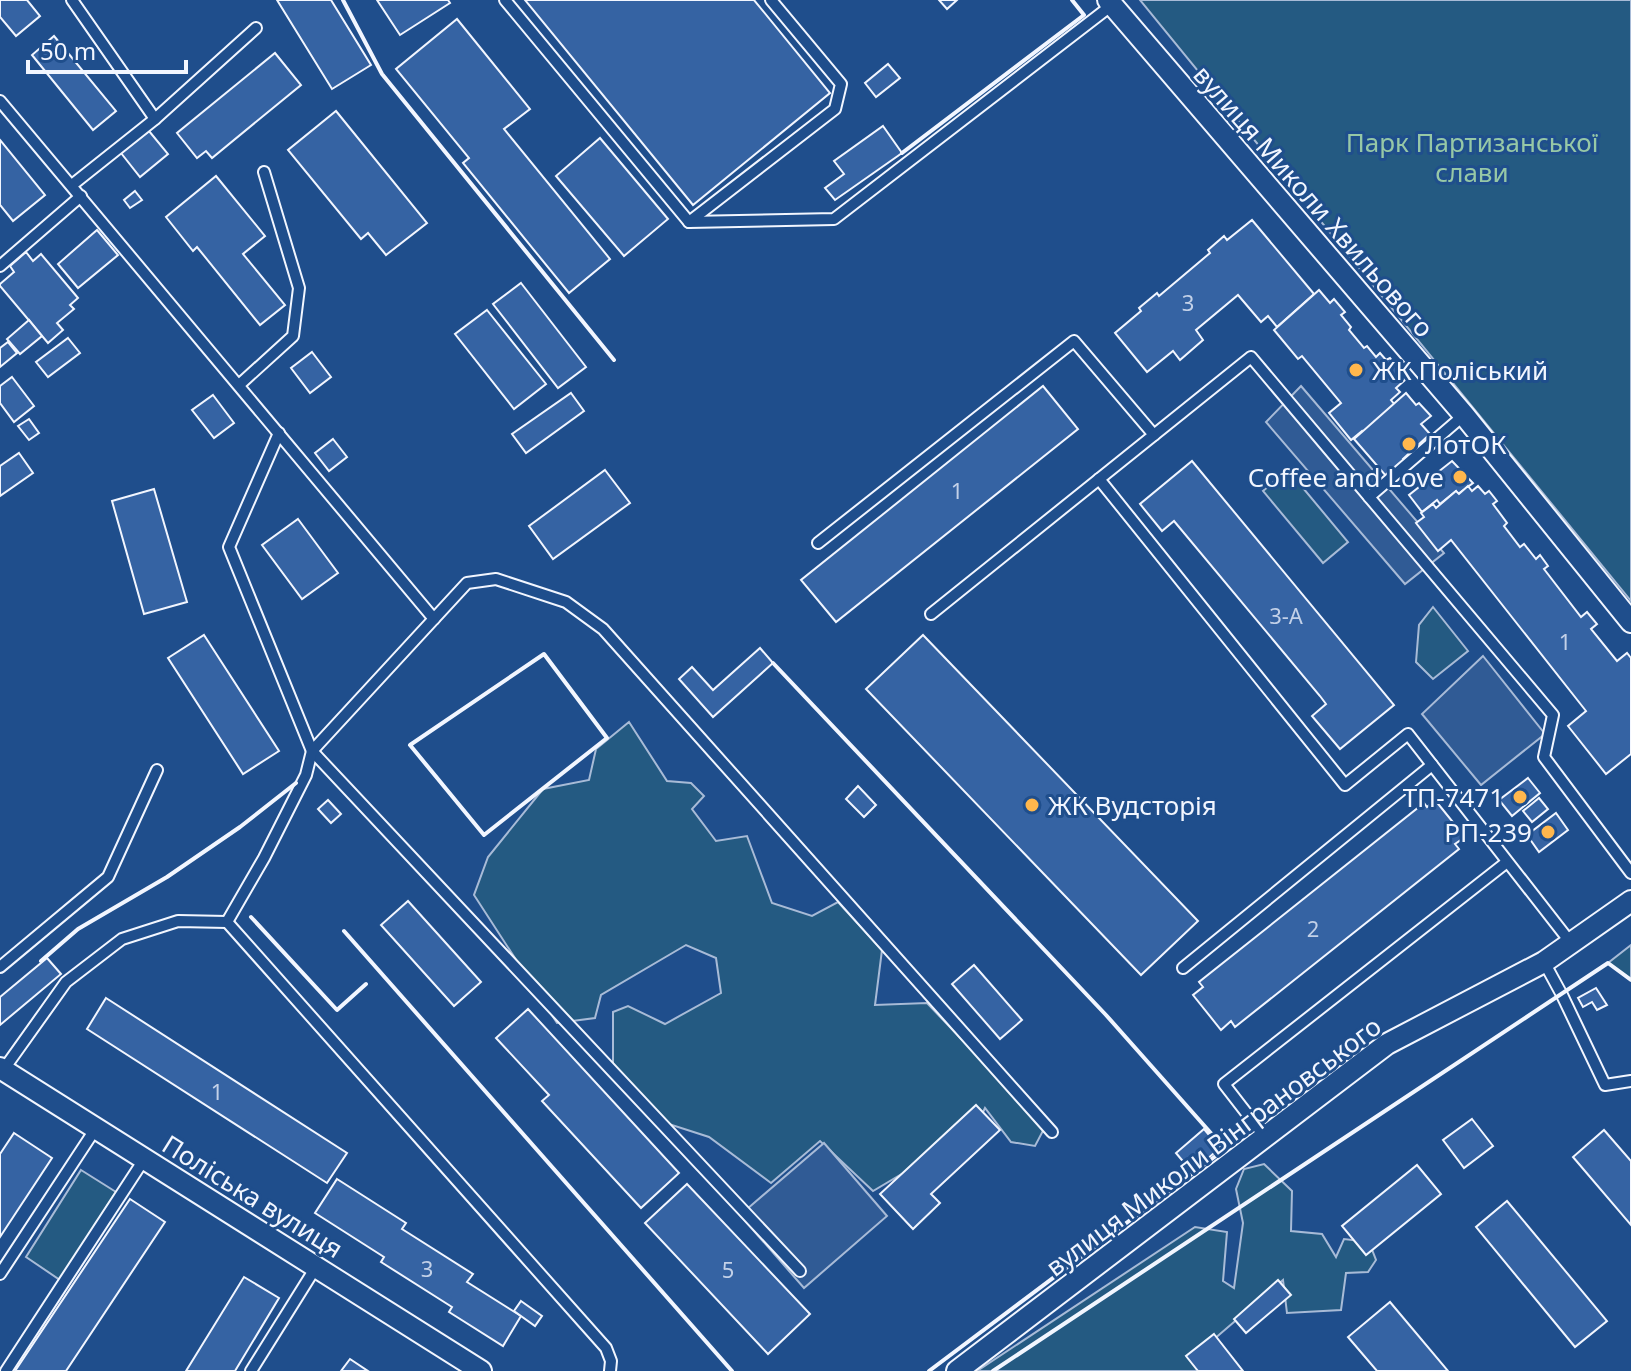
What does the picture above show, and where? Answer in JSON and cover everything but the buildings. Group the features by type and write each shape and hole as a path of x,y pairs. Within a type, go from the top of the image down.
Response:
{"street":[{"name":"вулиця Миколи Хвильового","path":"1110,2 1464,415 1631,622"},
{"name":"вулиця Миколи Вінграновського","path":"957,1371 1387,1044 1544,962 1631,901"},
{"name":"Поліська вулиця","path":"1,1071 145,1158 467,1367"}],"lane":[{"path":"72,0 155,119"},
{"path":"505,0 689,222"},
{"path":"689,222 835,109 841,84 771,0"},
{"path":"689,222 834,219 1110,2"},
{"path":"72,185 155,119 256,28"},
{"path":"0,101 434,619"},
{"path":"239,385 293,336 299,288 264,172"},
{"path":"0,266 81,196"},
{"path":"818,543 1074,341 1154,435"},
{"path":"931,614 1251,357 1553,715 1544,757 1631,873"},
{"path":"1369,497 1464,415"},
{"path":"279,433 229,547 312,751 800,1271"},
{"path":"1099,479 1345,785 1408,734 1571,943"},
{"path":"227,922 306,775 312,751 467,583 496,579 566,602 603,629 1052,1132"},
{"path":"1183,968 1432,765"},
{"path":"0,967 108,877 157,770"},
{"path":"1265,1137 1224,1084 1507,862"},
{"path":"1,1071 66,982 122,939 178,921 227,922 606,1348 611,1361 610,1371"},
{"path":"1544,962 1605,1085 1631,1081"},
{"path":"0,1274 96,1128"},
{"path":"6,1371 145,1158"},
{"path":"251,1371 316,1267"}],"green space":[{"name":"Парк Партизанської слави","path":"1140,0 1631,0 1631,601"},
{"path":"1288,470 1348,542 1323,563 1263,491"},
{"path":"1433,607 1468,651 1433,679 1416,662 1419,625"},
{"path":"629,722 667,781 691,783 704,796 692,809 716,841 747,836 772,903 812,916 838,902 882,950 875,1005 927,1003 1045,1127 1035,1146 1011,1142 985,1108 974,1131 873,1191 820,1141 771,1183 709,1137 650,1118 613,1065 613,1012 628,1006 665,1024 721,993 716,958 686,945 601,995 595,1018 557,1023 474,895 488,857 543,789 589,780 596,749"},
{"path":"1631,945 1631,980 1608,963"},
{"path":"1264,1164 1292,1191 1291,1231 1322,1234 1336,1257 1344,1239 1369,1242 1376,1260 1368,1272 1346,1273 1341,1310 1287,1313 1283,1280 1192,1358 1203,1371 977,1371 1195,1227 1227,1232 1223,1281 1234,1288 1243,1223 1236,1189 1244,1169"},
{"path":"81,1170 116,1192 60,1280 26,1257"}],"shaded area":[{"path":"1301,386 1444,553 1405,584 1266,422"},
{"path":"1483,656 1545,734 1481,785 1422,714"},
{"path":"824,1143 887,1216 804,1288 740,1215"}],"wall":[{"path":"343,0 382,74 614,360"},
{"path":"902,153 1084,15 1072,0"},
{"path":"544,654 607,738 484,835 410,745 544,654"},
{"path":"773,663 1106,1015 1225,1149 929,1371"},
{"path":"41,961 78,929 167,877 240,827 296,783"},
{"path":"251,917 337,1010 366,984"},
{"path":"344,931 732,1371"},
{"path":"993,1371 1608,963 1631,980"}],"place":[{"name":"ЖК Поліський","path":"1356,370"},
{"name":"ЛотОК","path":"1409,444"},
{"name":"Coffee and Love","path":"1460,477"},
{"name":"ТП-7471","path":"1520,797"},
{"name":"ЖК Вудсторія","path":"1032,805"},
{"name":"РП-239","path":"1548,832"}]}
